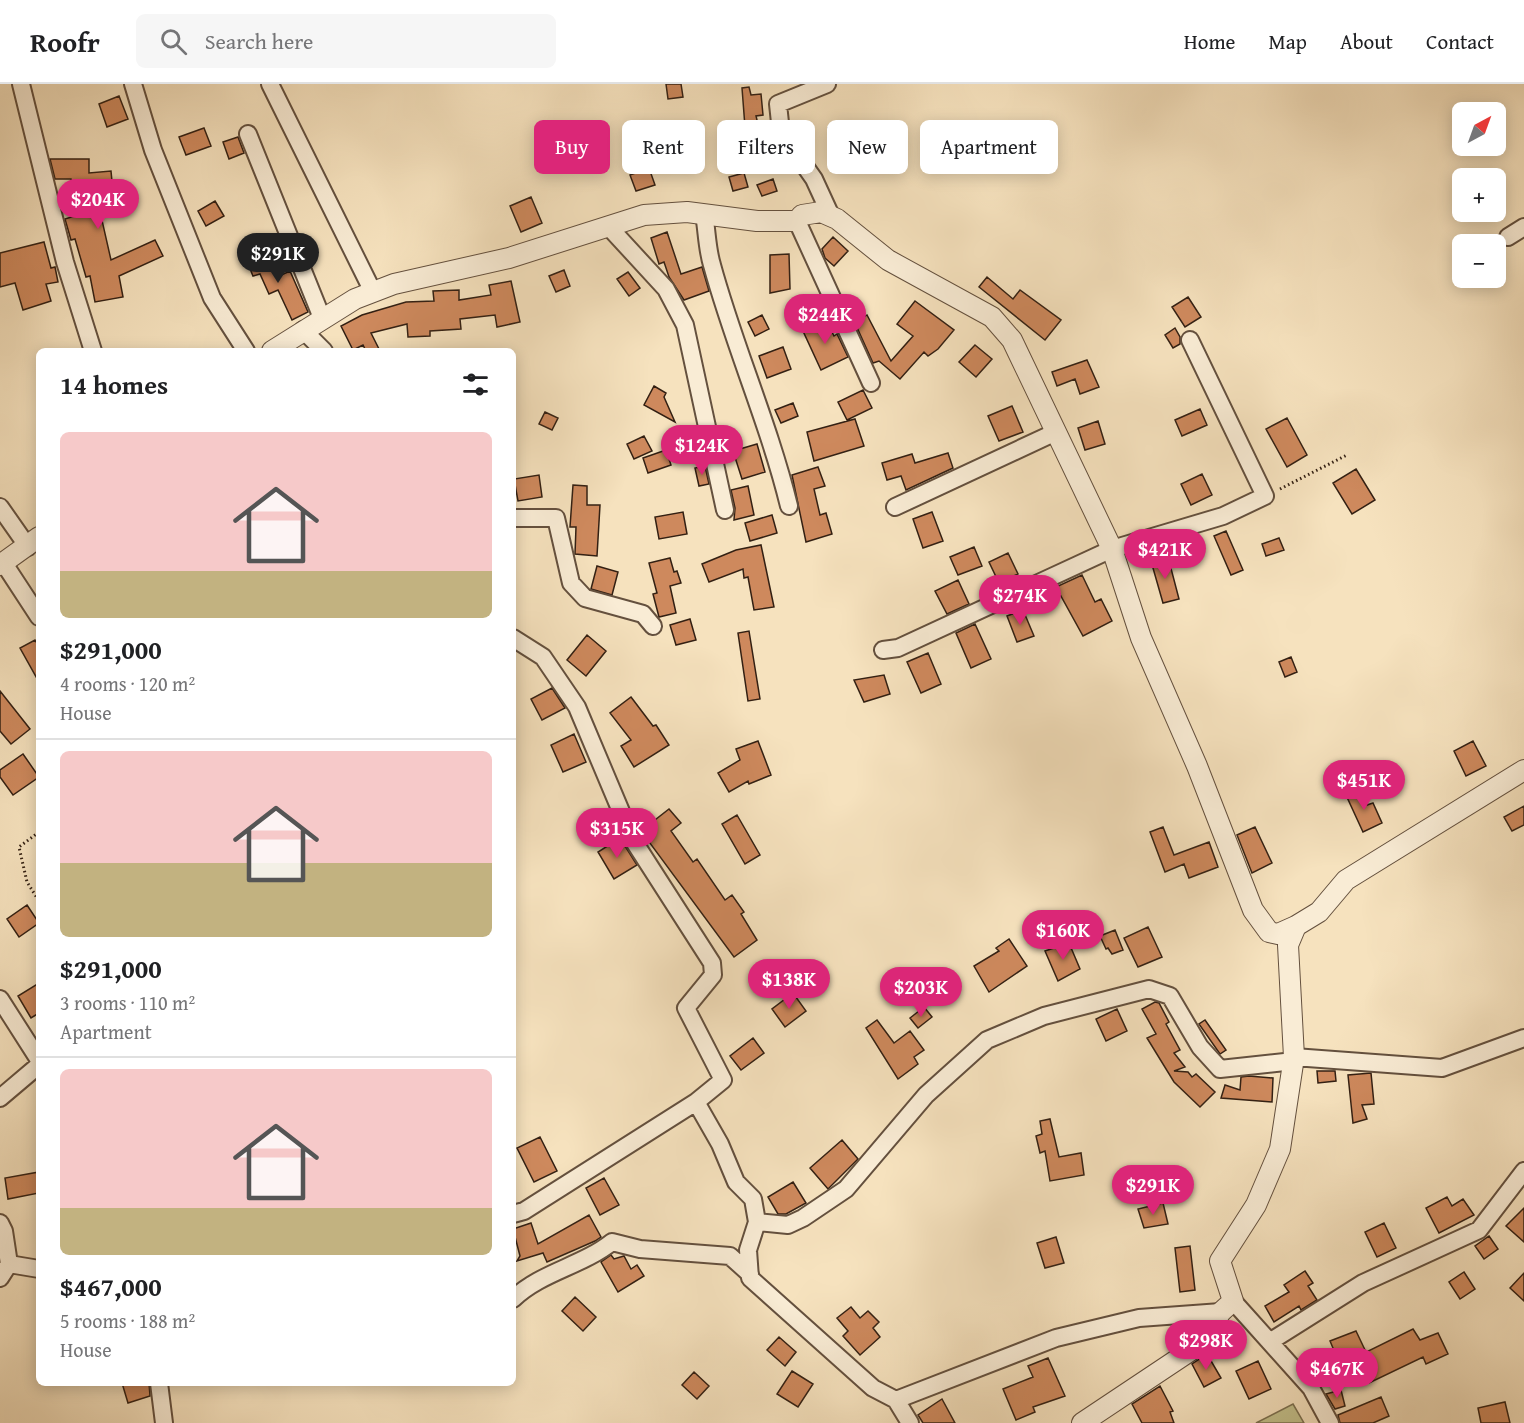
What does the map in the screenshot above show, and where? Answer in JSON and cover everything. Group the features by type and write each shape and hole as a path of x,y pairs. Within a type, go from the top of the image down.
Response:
{"street":[{"path":"21,84 65,262 92,348"},
{"path":"133,84 153,150 212,298 244,348"},
{"path":"270,84 373,292"},
{"path":"827,84 778,104 780,132 814,179 831,216"},
{"path":"248,134 322,318"},
{"path":"276,348 355,298 394,284 509,258 644,215 687,212 757,221 798,221"},
{"path":"798,221 802,215 821,212 831,216 888,260 992,317 1011,340 1112,549 1141,638 1197,766 1253,910 1269,932 1278,934 1319,912 1346,880 1524,770"},
{"path":"704,214 711,262 741,358 776,454 789,506"},
{"path":"798,221 871,383"},
{"path":"608,226 642,266 666,289 685,325 725,510"},
{"path":"1508,237 1524,227"},
{"path":"303,330 321,348"},
{"path":"883,650 898,648 1112,549 1223,516 1264,496 1190,340"},
{"path":"896,507 1056,432"},
{"path":"0,507 34,542 2,564 36,613"},
{"path":"516,518 556,518 571,584 585,598 643,614 653,626"},
{"path":"516,640 543,657 577,707 633,840 712,963 713,975 686,1008 723,1080 696,1102 524,1211 516,1213"},
{"path":"1296,926 1288,945 1294,1059 1280,1149 1256,1205 1220,1261 1227,1306 1271,1341 1311,1388 1330,1423"},
{"path":"757,1222 788,1225 846,1189 926,1095 987,1040 1044,1016 1149,989 1163,991 1170,996 1200,1047 1220,1069 1294,1059 1442,1068 1524,1038"},
{"path":"0,999 36,1055"},
{"path":"0,1098 36,1068"},
{"path":"696,1102 720,1144 736,1182 753,1199 757,1222 748,1250 750,1278 873,1388 896,1400 910,1423"},
{"path":"1271,1341 1363,1282 1479,1230 1524,1172"},
{"path":"0,1223 4,1231 4,1271 36,1269"},
{"path":"516,1296 525,1288 601,1251 612,1242 640,1249 730,1256 750,1275"},
{"path":"896,1400 1056,1338 1139,1318 1227,1306"},
{"path":"1082,1423 1199,1345 1227,1306"},
{"path":"159,1386 164,1423"}],"path":[{"path":"1264,496 1347,455"},
{"path":"36,834 19,847 27,882 36,896"}],"shaded area":[{"path":"1293,1404 1304,1423 1256,1423"}],"building":[{"path":"666,84 681,84 683,97 668,99"},
{"path":"749,87 751,95 761,94 763,115 756,116 757,120 744,120 742,88"},
{"path":"119,96 128,119 107,127 99,104"},
{"path":"204,128 211,146 186,155 179,137"},
{"path":"238,137 244,153 229,159 223,142"},
{"path":"50,159 89,159 89,173 111,171 113,192 96,194 111,260 155,240 163,256 119,276 123,297 95,302 90,276 86,277 75,239 71,240 65,219 78,215 71,179 55,179"},
{"path":"651,174 655,185 636,191 630,175"},
{"path":"744,174 748,187 733,191 729,177"},
{"path":"773,179 777,191 762,196 757,185"},
{"path":"531,197 542,223 521,232 510,206"},
{"path":"215,201 224,216 206,226 198,211"},
{"path":"667,232 681,274 702,267 709,291 684,300 669,277 664,262 659,264 651,238"},
{"path":"833,237 848,251 834,266 825,258 822,249"},
{"path":"44,242 51,268 55,267 58,282 46,284 51,301 23,310 15,283 0,287 0,253"},
{"path":"266,250 277,277 290,271 308,312 292,320 278,290 269,294 260,274 253,276 246,259"},
{"path":"789,254 790,289 770,293 770,255"},
{"path":"564,270 570,286 556,292 549,276"},
{"path":"628,272 640,288 629,296 617,279"},
{"path":"987,277 1013,299 1020,290 1061,320 1045,340 979,287"},
{"path":"511,281 520,322 497,327 495,315 460,319 461,329 430,331 430,336 408,337 407,324 371,333 378,348 364,348 363,345 352,348 341,326 362,315 406,302 434,301 433,291 459,290 459,300 491,295 489,285"},
{"path":"1188,297 1201,317 1185,327 1172,307"},
{"path":"915,301 954,330 938,349 928,356 924,352 900,379 879,361 873,363 855,323 867,315 891,361 913,336 897,324"},
{"path":"762,315 769,329 755,336 748,322"},
{"path":"826,320 834,336 837,334 848,357 821,370 803,331"},
{"path":"1175,328 1180,337 1180,344 1173,348 1165,335"},
{"path":"975,345 992,359 976,377 959,362"},
{"path":"783,347 791,369 767,378 759,356"},
{"path":"1087,360 1099,387 1080,394 1075,379 1057,386 1052,372"},
{"path":"654,386 666,393 664,397 675,422 644,405"},
{"path":"863,390 872,408 847,420 838,402"},
{"path":"793,403 798,416 781,423 775,410"},
{"path":"1012,406 1023,432 999,441 988,416"},
{"path":"1200,409 1207,425 1182,436 1175,420"},
{"path":"545,412 558,418 552,430 539,424"},
{"path":"1287,418 1307,455 1287,467 1266,429"},
{"path":"855,419 864,446 814,461 807,432"},
{"path":"1098,421 1105,444 1085,450 1078,428"},
{"path":"644,436 652,451 634,459 627,444"},
{"path":"757,444 765,472 742,479 733,451"},
{"path":"666,450 671,465 648,473 643,458"},
{"path":"948,453 953,468 906,490 901,476 887,480 882,463 912,454 915,463"},
{"path":"705,466 709,484 699,486 695,468"},
{"path":"818,467 825,486 814,489 820,515 826,513 832,534 806,542 792,475"},
{"path":"1356,469 1375,500 1352,514 1333,483"},
{"path":"1202,474 1212,495 1191,505 1181,484"},
{"path":"539,475 542,497 518,501 516,479"},
{"path":"573,485 587,486 587,505 600,505 597,556 575,554 576,527 570,527"},
{"path":"748,486 754,515 734,520 735,508 731,490"},
{"path":"683,512 687,534 659,539 655,517"},
{"path":"932,512 943,541 923,548 913,519"},
{"path":"772,515 777,533 750,541 745,523"},
{"path":"1226,531 1243,570 1231,575 1214,536"},
{"path":"1279,538 1284,550 1266,556 1262,544"},
{"path":"761,545 774,607 754,610 748,577 744,578 743,569 709,582 702,564 736,550"},
{"path":"974,547 982,566 958,575 950,557"},
{"path":"1008,553 1018,574 999,583 989,562"},
{"path":"1168,557 1179,599 1163,603 1151,561"},
{"path":"670,558 674,572 677,571 681,583 670,586 676,613 659,617 653,594 657,593 649,563"},
{"path":"597,566 618,572 612,595 591,589"},
{"path":"1082,575 1095,602 1101,599 1112,621 1083,636 1056,587"},
{"path":"958,580 969,604 947,614 935,591"},
{"path":"1023,610 1034,636 1017,642 1007,616"},
{"path":"690,619 696,640 676,645 670,625"},
{"path":"975,624 991,659 971,668 956,633"},
{"path":"749,631 760,699 748,701 738,633"},
{"path":"587,635 606,651 586,676 567,660"},
{"path":"35,640 36,642 36,677 20,648"},
{"path":"928,653 941,684 921,693 907,662"},
{"path":"1291,657 1297,672 1285,677 1279,662"},
{"path":"884,675 890,694 864,702 854,680"},
{"path":"552,688 565,708 542,720 531,699"},
{"path":"0,691 30,729 11,744 0,731"},
{"path":"631,697 653,726 656,725 669,745 634,767 621,746 631,740 610,713"},
{"path":"574,734 586,762 563,772 551,745"},
{"path":"758,741 771,775 749,784 748,781 729,792 718,773 740,760 736,749"},
{"path":"1473,741 1486,766 1466,776 1454,751"},
{"path":"23,754 36,773 36,779 13,795 0,777 0,770"},
{"path":"1358,789 1367,805 1373,803 1382,823 1363,832 1346,795"},
{"path":"1524,806 1524,825 1512,831 1504,817"},
{"path":"669,809 681,823 671,831 693,862 697,859 725,900 732,895 744,912 741,914 757,940 734,957 641,831"},
{"path":"737,815 760,855 745,864 722,824"},
{"path":"1163,827 1174,855 1209,842 1218,867 1189,878 1184,864 1165,872 1150,832"},
{"path":"1255,827 1272,863 1252,873 1237,835"},
{"path":"620,838 637,865 614,879 598,852"},
{"path":"27,905 36,918 36,925 19,937 7,919"},
{"path":"1148,927 1162,957 1138,967 1124,938"},
{"path":"1115,930 1123,950 1112,954 1108,948 1106,949 1100,936"},
{"path":"1009,939 1027,966 989,992 974,966 999,951 996,948"},
{"path":"1069,943 1080,969 1058,981 1045,951"},
{"path":"36,985 36,1015 31,1018 18,996"},
{"path":"793,993 806,1011 785,1027 772,1009"},
{"path":"1155,1002 1159,1003 1169,1022 1166,1024 1180,1050 1174,1053 1185,1067 1174,1071 1188,1072 1192,1077 1196,1074 1215,1092 1200,1107 1174,1082 1147,1038 1156,1034 1142,1009"},
{"path":"924,1007 932,1017 918,1028 910,1018"},
{"path":"1117,1009 1127,1031 1106,1041 1096,1019"},
{"path":"877,1020 894,1043 910,1031 924,1050 914,1057 918,1064 898,1079 866,1028"},
{"path":"1205,1020 1226,1050 1220,1054 1199,1024"},
{"path":"753,1038 764,1053 741,1070 730,1056"},
{"path":"1317,1071 1335,1071 1336,1081 1318,1083"},
{"path":"1371,1073 1374,1104 1362,1105 1367,1119 1353,1123 1348,1075"},
{"path":"1241,1077 1273,1078 1272,1102 1221,1098 1225,1085 1240,1090"},
{"path":"1050,1119 1059,1157 1081,1153 1084,1175 1050,1181 1045,1151 1040,1153 1036,1136 1042,1134 1040,1121"},
{"path":"540,1137 557,1171 534,1182 517,1148"},
{"path":"842,1140 858,1159 828,1189 810,1168"},
{"path":"36,1173 36,1194 8,1199 5,1178"},
{"path":"604,1178 619,1205 600,1215 586,1188"},
{"path":"793,1182 806,1203 786,1214 778,1214 768,1197"},
{"path":"1447,1197 1452,1206 1463,1199 1474,1215 1439,1233 1426,1208"},
{"path":"1163,1203 1168,1224 1144,1228 1138,1209"},
{"path":"1524,1208 1524,1242 1506,1226"},
{"path":"589,1215 601,1237 547,1262 543,1253 517,1261 520,1256 516,1228 531,1223 538,1244"},
{"path":"1384,1223 1396,1248 1377,1257 1365,1232"},
{"path":"1489,1236 1498,1249 1484,1259 1475,1246"},
{"path":"1056,1237 1064,1263 1045,1268 1037,1243"},
{"path":"1190,1246 1195,1290 1180,1292 1175,1248"},
{"path":"611,1255 614,1259 624,1256 631,1269 637,1265 644,1276 618,1292 601,1262"},
{"path":"1305,1271 1313,1283 1308,1286 1317,1300 1301,1310 1299,1306 1274,1322 1265,1306 1289,1292 1284,1285"},
{"path":"1464,1272 1475,1289 1460,1299 1449,1282"},
{"path":"1524,1273 1524,1301 1510,1288"},
{"path":"575,1297 596,1317 583,1331 562,1311"},
{"path":"851,1307 860,1318 868,1311 879,1322 873,1328 880,1337 860,1355 843,1336 848,1331 837,1318"},
{"path":"1413,1329 1420,1340 1438,1333 1448,1354 1426,1364 1423,1357 1369,1383 1358,1356"},
{"path":"1356,1331 1366,1352 1339,1362 1330,1341"},
{"path":"779,1337 796,1352 785,1366 767,1350"},
{"path":"1207,1354 1221,1378 1204,1387 1192,1364"},
{"path":"1048,1358 1065,1396 1033,1407 1035,1412 1016,1420 1003,1389 1033,1377 1028,1366"},
{"path":"1258,1361 1271,1389 1249,1399 1236,1371"},
{"path":"792,1371 813,1384 798,1407 777,1394"},
{"path":"694,1372 709,1386 697,1399 682,1385"},
{"path":"123,1386 149,1386 150,1396 128,1403"},
{"path":"1160,1386 1173,1411 1170,1412 1174,1423 1142,1423 1132,1404"},
{"path":"1341,1390 1345,1406 1335,1409 1326,1394"},
{"path":"1381,1397 1389,1416 1373,1423 1340,1423 1338,1415"},
{"path":"942,1399 955,1423 923,1423 918,1415"},
{"path":"1505,1402 1510,1423 1481,1423 1478,1408"}]}
